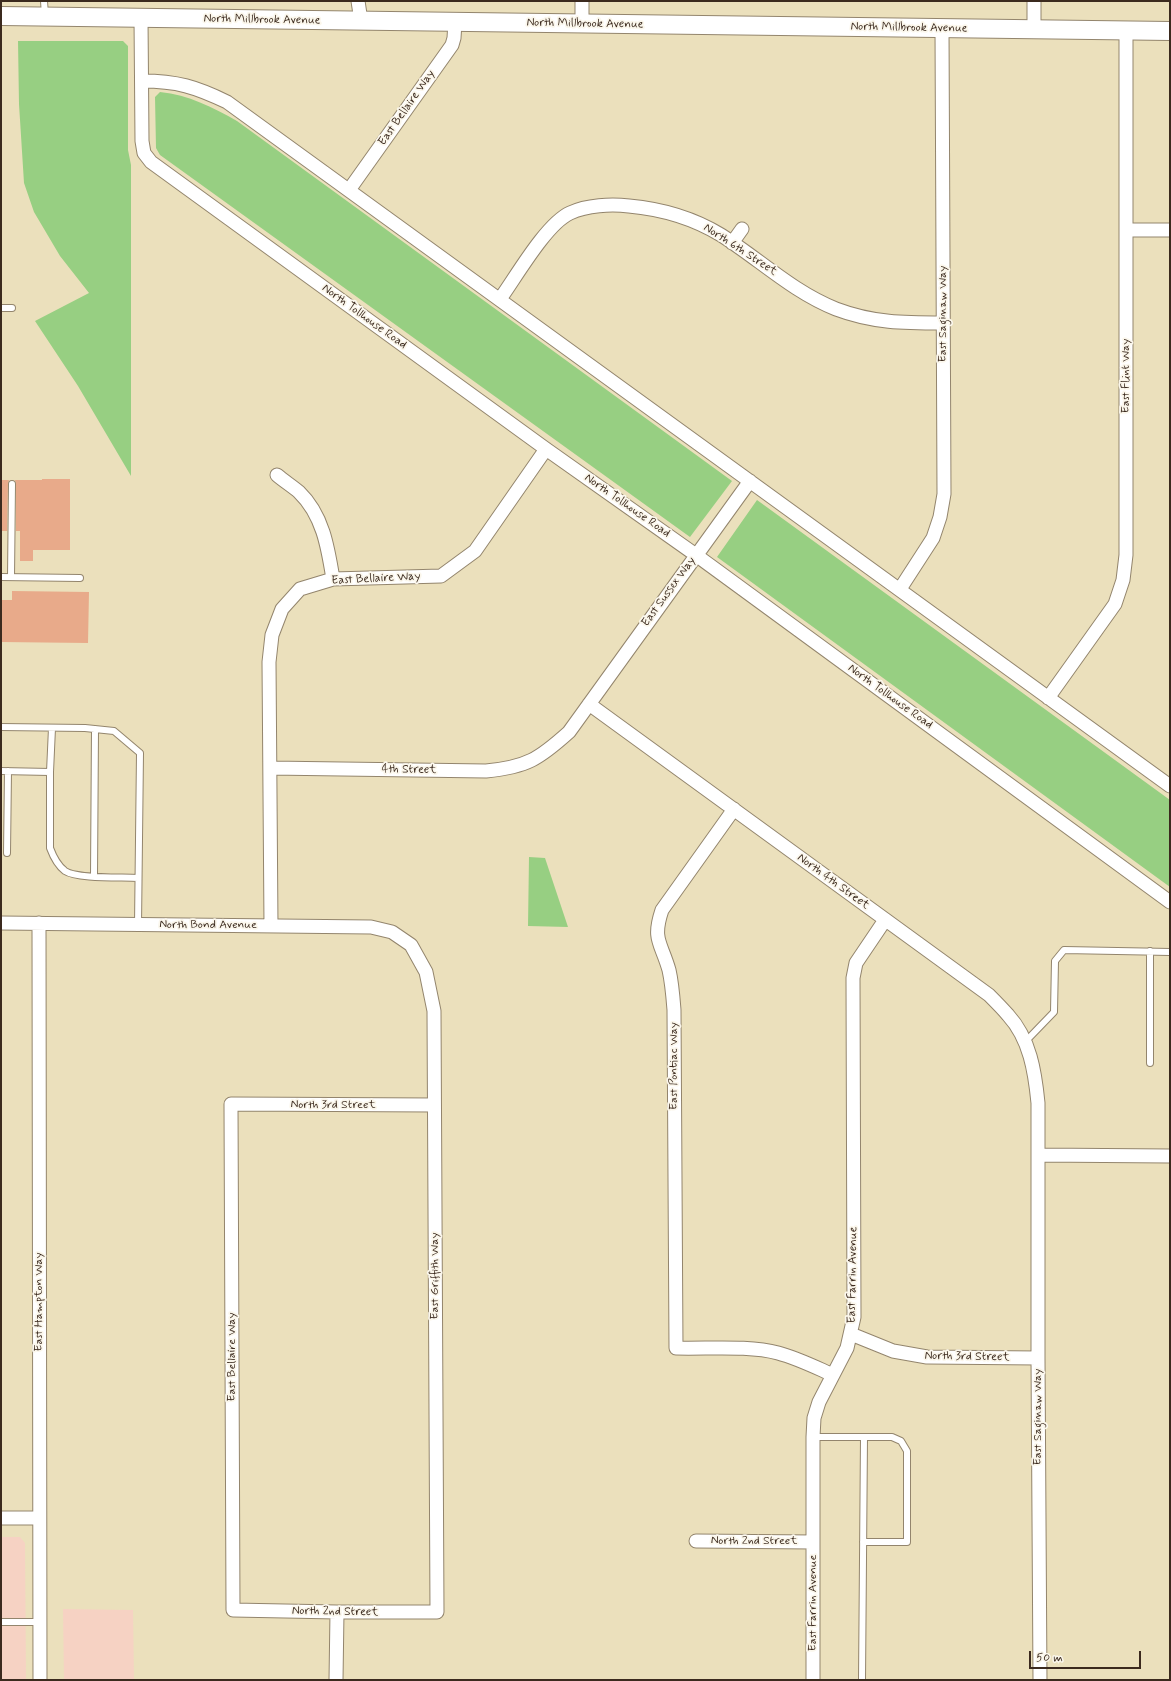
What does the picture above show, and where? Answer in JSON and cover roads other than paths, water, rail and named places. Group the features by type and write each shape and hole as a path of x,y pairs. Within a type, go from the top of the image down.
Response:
{"street":[{"path":"358,1 362,21"},
{"path":"582,1 582,24"},
{"path":"1034,1 1034,30"},
{"name":"North Millbrook Avenue","path":"1,16 45,9 141,18 1170,32"},
{"name":"North Tollhouse Road","path":"141,18 142,141 144,153 151,162 546,449 696,555 1170,902"},
{"name":"East Bellaire Way","path":"349,190 452,45 455,22"},
{"name":"East Saginaw Way","path":"900,589 933,538 940,517 944,494 942,28"},
{"name":"East Flint Way","path":"1048,698 1115,604 1123,580 1126,555 1126,32"},
{"path":"142,81 165,81 200,89 227,102 1170,786"},
{"name":"North 6th Street","path":"500,299 547,231 569,213 595,206 620,205 672,213 699,223 732,243 805,293 835,308 867,319 892,322 943,323"},
{"path":"732,243 742,229"},
{"path":"1126,230 1170,230"},
{"name":"East Bellaire Way","path":"271,926 269,662 272,635 282,609 300,589 333,579 441,576 475,552 546,449"},
{"path":"277,475 299,492 312,506 322,526 330,558 333,579"},
{"name":"East Sussex Way","path":"589,704 750,481"},
{"name":"4th Street","path":"270,768 486,771 508,769 531,761 545,753 569,732 589,704"},
{"name":"North 4th Street","path":"589,704 988,995 1009,1015 1025,1042 1035,1071 1038,1103 1038,1155"},
{"name":"East Pontiac Way","path":"734,809 662,910 657,923 657,938 669,970 674,1010 676,1348 750,1349 777,1352 800,1360 833,1375"},
{"name":"East Farrin Avenue","path":"813,1680 814,1418 819,1402 847,1348 854,1317 853,978 856,964 885,920"},
{"name":"North Bond Avenue","path":"1,923 371,927 392,932 411,945"},
{"name":"East Hampton Way","path":"39,923 40,1680"},
{"name":"East Griffith Way","path":"411,945 426,972 434,1011 437,1612"},
{"name":"East Bellaire Way","path":"231,1104 233,1610"},
{"name":"North 3rd Street","path":"231,1104 434,1105"},
{"path":"1038,1155 1170,1156"},
{"name":"East Saginaw Way","path":"1038,1155 1040,1680"},
{"name":"North 3rd Street","path":"851,1334 894,1351 927,1357 1038,1358"},
{"path":"1,1518 39,1518"},
{"name":"North 2nd Street","path":"696,1541 813,1542"},
{"name":"North 2nd Street","path":"233,1610 437,1612"},
{"path":"336,1612 336,1680"}],"lane":[{"path":"1,308 12,308"},
{"path":"11,577 12,484"},
{"path":"1,577 80,578"},
{"path":"1,727 95,729 114,731 140,752 138,924"},
{"path":"52,728 50,772 50,848 53,858 64,870 74,875 138,878"},
{"path":"94,876 95,729"},
{"path":"1,771 50,772"},
{"path":"7,853 8,771"},
{"path":"1025,1042 1054,1012 1055,961 1064,950 1170,952"},
{"path":"1150,951 1150,1063"},
{"path":"813,1437 892,1437 901,1441 907,1451 907,1542 863,1542"},
{"path":"862,1680 864,1437"},
{"path":"1,1622 40,1622"}]}
